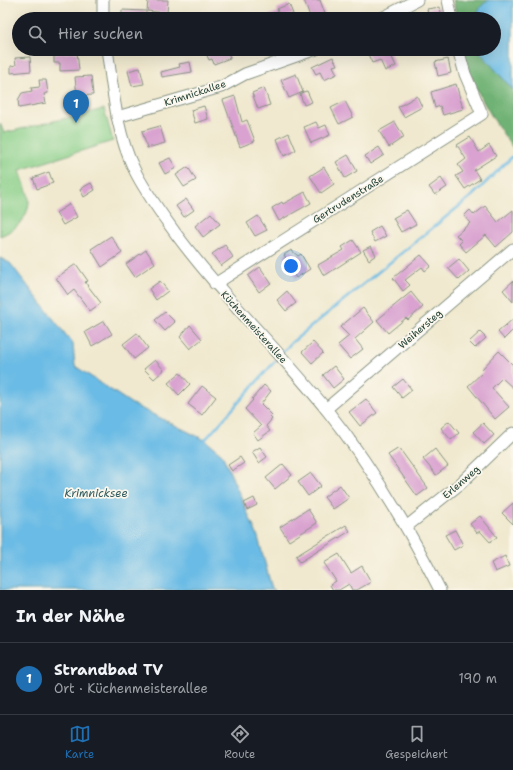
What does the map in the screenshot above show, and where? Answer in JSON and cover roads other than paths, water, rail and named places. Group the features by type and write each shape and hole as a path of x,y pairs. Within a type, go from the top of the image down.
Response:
{"street":[{"path":"103,0 103,12"},
{"path":"394,12 417,0"},
{"path":"448,0 451,12"},
{"name":"Küchenmeisterallee","path":"108,56 117,117 134,168 154,205 215,284 289,365 326,410 368,467 397,511 440,590"},
{"name":"Krimnickallee","path":"117,117 221,87 245,74 296,56"},
{"name":"Gertrudenstraße","path":"215,284 482,114 465,74 460,56"},
{"name":"Weihersteg","path":"326,410 513,249"},
{"name":"Erlenweg","path":"406,527 460,484 513,433"}],"water":[{"path":"489,0 513,0 513,90 483,56 501,56 501,12 478,12"},
{"name":"Krimnicksee","path":"0,258 10,263 73,344 75,366 132,404 205,440 222,454 258,537 272,589 275,590 0,590"}],"waterway":[{"path":"282,353 291,343 473,195 513,156"},
{"path":"205,440 278,358"}],"place":[{"name":"Strandbad TV","path":"76,123"}]}
